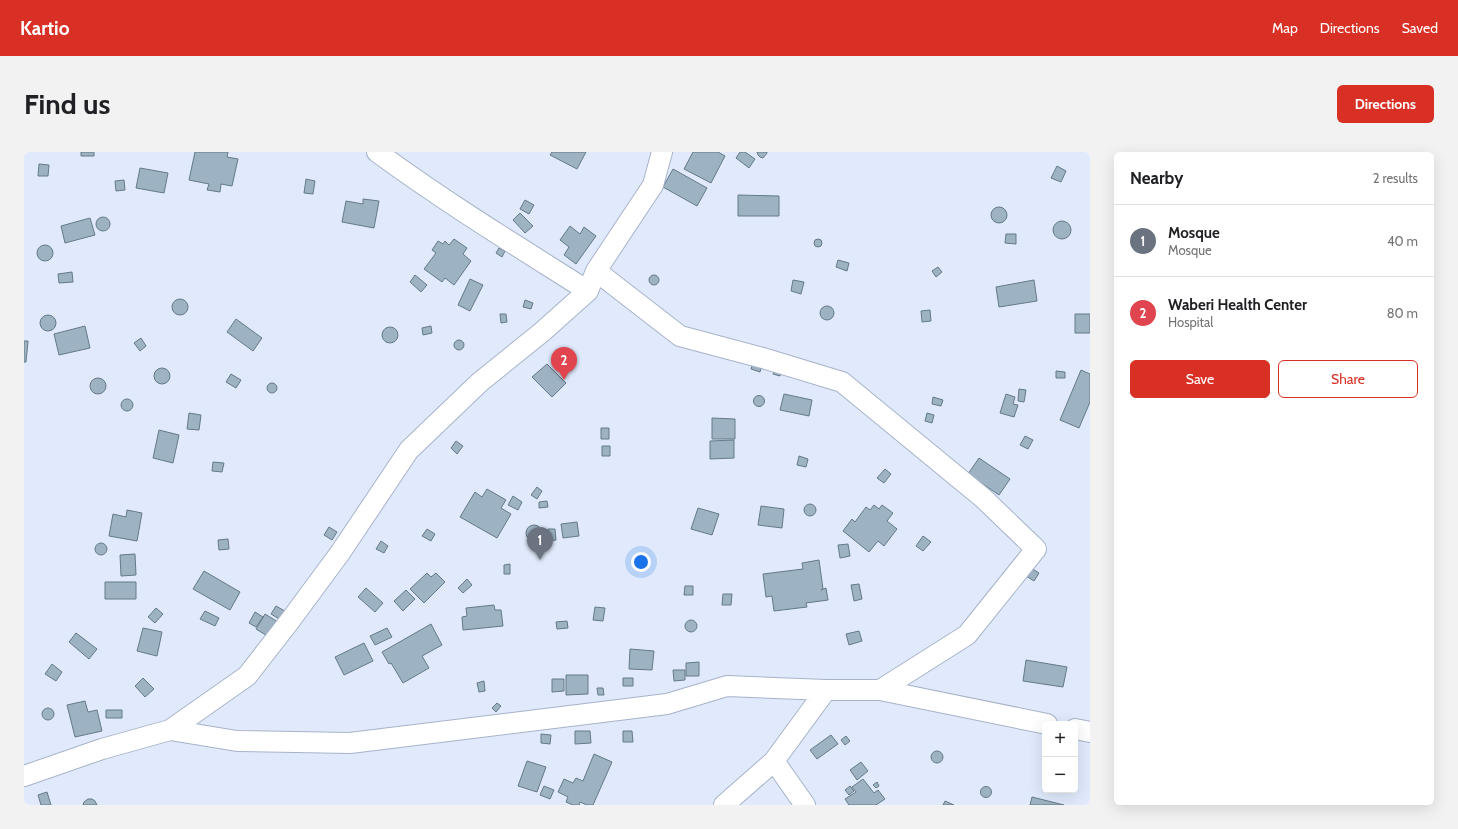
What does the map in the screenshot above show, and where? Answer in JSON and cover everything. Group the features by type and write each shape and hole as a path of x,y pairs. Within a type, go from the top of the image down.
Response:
{"street":[{"path":"377,152 481,223 588,291"},
{"path":"24,776 102,749 170,730 247,676 340,553 409,450 480,382 542,332 588,291 596,271 653,185 662,152"},
{"path":"596,271 680,336 763,358 842,382 983,498 1036,549 968,635 880,690"},
{"path":"170,730 237,741 350,743 667,704 727,686 826,690 880,690 1042,723"},
{"path":"724,805 774,761 826,690"},
{"path":"1078,730 1090,732"},
{"path":"774,761 805,805"}],"building":[{"path":"81,152 94,152 94,156 81,156"},
{"path":"195,152 228,152 227,157 238,159 232,186 221,184 220,192 207,190 209,184 189,180"},
{"path":"552,152 586,152 577,169 550,155"},
{"path":"693,152 718,152 725,156 711,183 684,169"},
{"path":"740,152 745,152 755,159 749,168 736,158"},
{"path":"757,152 767,153 763,158 758,155"},
{"path":"39,164 49,165 48,176 38,176"},
{"path":"1057,166 1066,171 1061,182 1051,178"},
{"path":"140,168 168,173 164,193 136,188"},
{"path":"673,169 707,188 697,206 663,187"},
{"path":"306,179 315,181 313,194 304,193"},
{"path":"124,180 125,190 116,191 115,181"},
{"path":"738,195 779,196 779,216 738,216"},
{"path":"363,199 379,201 374,228 342,222 346,201 363,204"},
{"path":"525,200 534,205 529,214 520,209"},
{"path":"999,207 1005,209 1007,215 1005,221 999,223 993,221 991,215 993,209"},
{"path":"520,213 533,226 525,233 513,220"},
{"path":"100,217 106,217 110,221 110,227 106,231 100,231 96,227 96,221"},
{"path":"90,218 95,235 65,243 61,226"},
{"path":"1058,221 1066,221 1071,226 1069,237 1066,239 1058,239 1053,234 1053,226"},
{"path":"570,226 580,234 584,227 596,236 576,264 564,255 569,247 560,240"},
{"path":"1006,234 1016,234 1016,244 1005,243"},
{"path":"454,239 467,248 463,254 471,261 454,285 445,278 442,282 424,269 436,253 432,250 438,241 443,244 445,241 449,245"},
{"path":"816,239 820,239 822,243 820,247 816,247 814,245 814,241"},
{"path":"45,245 52,250 53,253 48,260 45,261 38,256 37,253 42,246"},
{"path":"499,248 505,251 502,257 496,253"},
{"path":"838,260 849,263 847,271 836,267"},
{"path":"938,267 942,272 936,277 932,271"},
{"path":"72,272 73,282 59,283 58,274"},
{"path":"415,275 427,285 421,292 410,282"},
{"path":"654,275 659,280 654,285 649,280"},
{"path":"470,279 483,285 470,311 458,305"},
{"path":"793,280 804,282 801,294 791,291"},
{"path":"1034,280 1037,301 999,307 996,287"},
{"path":"180,299 187,304 188,307 183,314 180,315 173,310 172,307 177,300"},
{"path":"525,300 533,303 531,309 523,307"},
{"path":"824,306 830,306 834,310 834,316 830,320 824,320 820,316 820,310"},
{"path":"930,310 931,321 922,322 921,311"},
{"path":"500,314 506,314 507,322 501,323"},
{"path":"1075,314 1090,314 1090,333 1075,333"},
{"path":"48,315 55,320 56,323 51,330 48,331 41,326 40,323 45,316"},
{"path":"236,319 262,338 253,351 227,332"},
{"path":"85,326 90,348 59,355 54,334"},
{"path":"431,326 432,333 423,335 422,328"},
{"path":"390,327 397,332 398,335 393,342 390,343 383,338 382,335 387,328"},
{"path":"141,338 146,346 140,351 134,343"},
{"path":"457,340 461,340 463,341 463,349 457,350 454,347 454,343"},
{"path":"24,341 28,341 26,362 24,362"},
{"path":"753,362 762,365 760,372 751,369"},
{"path":"547,364 566,383 552,397 532,377"},
{"path":"162,368 169,373 170,376 165,383 162,384 155,379 154,376 159,369"},
{"path":"775,368 782,369 780,376 773,374"},
{"path":"1081,370 1090,374 1090,402 1079,428 1060,420"},
{"path":"1056,371 1065,372 1065,378 1056,378"},
{"path":"231,374 241,380 236,388 226,382"},
{"path":"98,378 105,383 106,386 101,393 98,394 91,389 90,386 95,379"},
{"path":"270,383 274,383 276,384 276,392 270,393 267,390 267,386"},
{"path":"1019,389 1026,390 1024,402 1018,401"},
{"path":"784,394 812,400 809,416 780,410"},
{"path":"1006,394 1015,397 1013,404 1018,405 1014,417 1000,413"},
{"path":"759,395 763,397 765,401 763,405 759,407 755,405 753,401 755,397"},
{"path":"933,397 943,400 941,406 932,404"},
{"path":"129,399 132,400 132,410 125,411 122,410 121,403 122,400"},
{"path":"189,413 201,415 199,430 187,429"},
{"path":"927,413 934,415 932,423 925,421"},
{"path":"712,418 735,419 735,439 712,439"},
{"path":"601,428 609,428 609,439 601,439"},
{"path":"159,430 179,435 173,463 153,458"},
{"path":"1025,436 1033,440 1028,449 1020,445"},
{"path":"734,440 734,458 710,459 710,441"},
{"path":"456,441 463,446 457,454 451,448"},
{"path":"602,446 610,446 610,456 602,456"},
{"path":"799,456 808,459 806,467 797,465"},
{"path":"979,458 1010,479 999,495 968,474"},
{"path":"213,462 224,463 222,472 212,471"},
{"path":"885,469 891,474 884,483 877,478"},
{"path":"537,487 542,491 537,499 531,495"},
{"path":"487,489 506,500 501,508 511,514 497,538 460,517 475,492 482,497"},
{"path":"513,496 522,502 518,510 508,505"},
{"path":"547,501 548,507 539,508 539,502"},
{"path":"812,504 815,505 815,515 808,516 805,515 804,508 805,505"},
{"path":"874,505 879,509 882,505 893,513 887,521 897,529 884,546 878,541 869,552 843,531 852,519 855,522 866,507 870,510"},
{"path":"761,506 784,509 782,528 758,525"},
{"path":"698,508 719,514 712,535 691,529"},
{"path":"127,510 142,513 137,541 109,536 113,514 126,517"},
{"path":"577,522 579,536 563,538 561,524"},
{"path":"534,525 541,530 542,533 537,540 534,541 527,536 526,533 531,526"},
{"path":"329,527 337,532 332,540 324,535"},
{"path":"427,529 435,534 431,541 422,536"},
{"path":"548,529 555,529 556,540 549,541"},
{"path":"923,536 931,542 923,551 916,546"},
{"path":"228,539 229,549 219,550 218,540"},
{"path":"381,541 388,546 384,553 376,549"},
{"path":"99,543 103,543 107,549 103,555 99,555 95,551 95,547"},
{"path":"848,544 850,556 840,558 838,545"},
{"path":"135,554 136,575 121,576 120,555"},
{"path":"819,560 823,589 821,590 826,588 828,600 806,603 807,607 774,611 772,596 766,597 763,574 803,569 802,563"},
{"path":"510,564 510,574 504,574 504,565"},
{"path":"1031,568 1039,573 1034,581 1026,576"},
{"path":"204,571 240,592 230,610 193,589"},
{"path":"427,573 431,577 436,573 445,582 424,603 410,589"},
{"path":"467,579 472,585 463,593 458,588"},
{"path":"105,582 136,582 136,599 105,599"},
{"path":"859,584 862,599 854,601 851,585"},
{"path":"685,586 693,586 693,595 684,595"},
{"path":"366,588 383,603 375,612 358,597"},
{"path":"406,590 415,599 403,611 394,601"},
{"path":"723,594 732,594 731,605 722,605"},
{"path":"494,605 495,610 501,610 503,626 463,630 462,617 467,616 466,608"},
{"path":"276,606 290,614 284,622 271,614"},
{"path":"595,607 605,608 603,621 593,620"},
{"path":"156,608 163,614 155,623 148,617"},
{"path":"205,611 219,618 215,626 200,619"},
{"path":"255,612 263,617 256,627 249,623"},
{"path":"265,614 278,622 269,637 256,629"},
{"path":"689,620 693,620 697,626 693,632 689,632 685,628 685,624"},
{"path":"567,621 568,628 557,629 556,622"},
{"path":"431,624 442,645 422,656 429,668 403,683 391,663 389,664 382,652"},
{"path":"143,628 162,632 157,656 137,651"},
{"path":"387,628 392,637 375,645 370,636"},
{"path":"859,631 862,641 849,645 846,634"},
{"path":"76,633 97,649 89,659 69,642"},
{"path":"364,643 373,661 344,675 335,657"},
{"path":"630,649 654,651 652,670 629,669"},
{"path":"1026,660 1067,667 1063,687 1023,681"},
{"path":"699,662 699,676 686,676 686,663"},
{"path":"52,664 62,672 56,681 45,674"},
{"path":"673,670 685,670 685,680 674,681"},
{"path":"566,675 588,675 588,694 566,695"},
{"path":"143,678 154,689 145,697 135,686"},
{"path":"623,678 633,678 633,686 623,686"},
{"path":"552,679 564,679 564,691 552,692"},
{"path":"484,681 485,691 479,692 477,683"},
{"path":"597,688 603,688 604,695 598,695"},
{"path":"85,701 88,712 97,710 102,731 75,737 67,705"},
{"path":"497,703 501,706 496,712 492,708"},
{"path":"46,708 50,708 54,714 50,720 46,720 42,716 42,712"},
{"path":"106,710 122,710 122,718 106,718"},
{"path":"575,731 590,731 591,743 575,744"},
{"path":"623,731 632,731 633,742 623,742"},
{"path":"541,734 551,735 550,744 541,743"},
{"path":"831,735 838,744 817,759 810,750"},
{"path":"846,736 850,741 845,745 841,740"},
{"path":"937,751 941,753 943,757 941,761 937,763 933,761 931,757 933,753"},
{"path":"594,754 612,762 593,805 587,805 580,802 579,805 573,805 566,802 568,797 558,792 564,779 573,783 576,778 583,781"},
{"path":"527,761 546,767 537,792 518,786"},
{"path":"861,762 868,771 857,780 850,770"},
{"path":"863,779 874,793 878,790 885,799 876,805 849,805 845,799 856,792 852,787"},
{"path":"877,782 879,786 876,788 873,785"},
{"path":"544,786 554,790 550,799 540,795"},
{"path":"850,786 854,791 849,795 845,790"},
{"path":"984,787 988,787 990,788 990,796 984,797 981,794 981,790"},
{"path":"47,792 51,805 41,805 38,795"},
{"path":"1032,797 1064,805 1030,805"},
{"path":"88,799 95,801 97,805 83,805"},
{"path":"945,801 954,805 943,805"}],"place":[{"name":"Waberi Health Center","path":"564,380"},
{"name":"Mosque","path":"540,560"}]}
